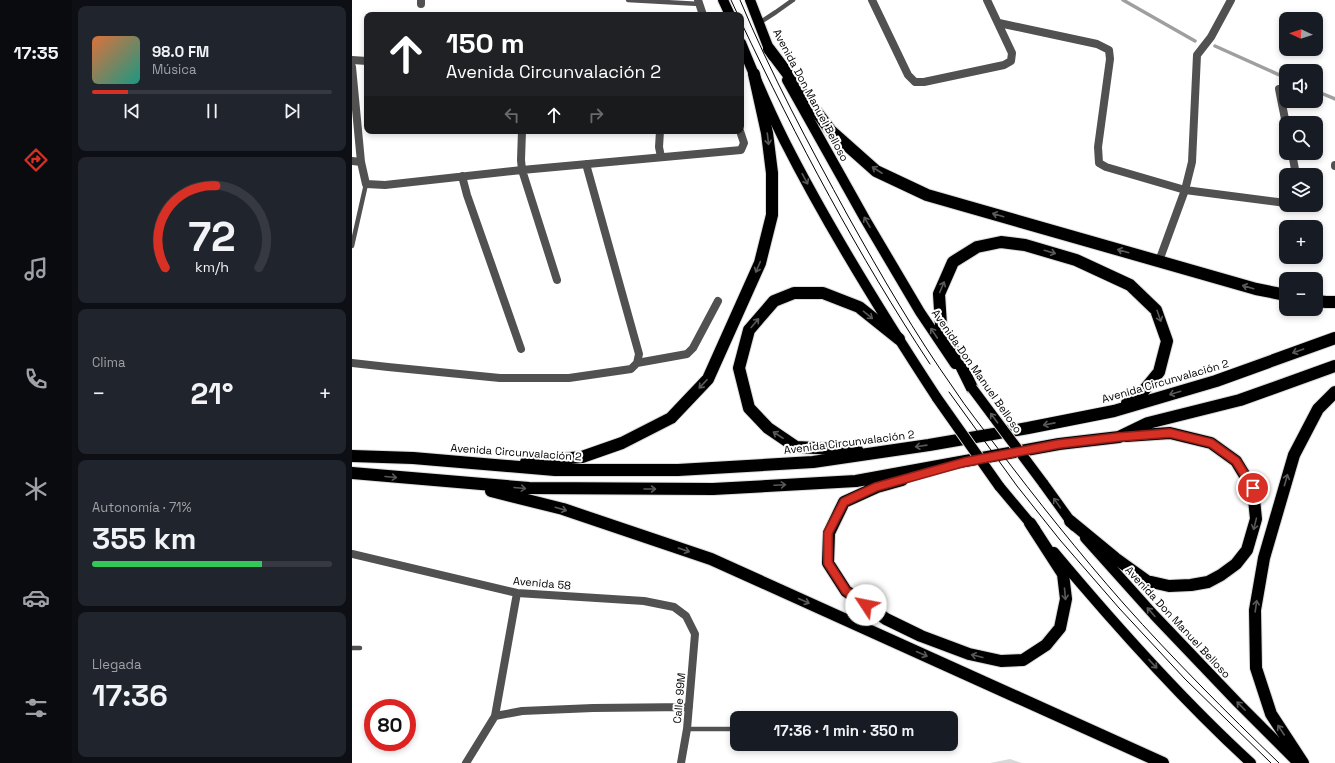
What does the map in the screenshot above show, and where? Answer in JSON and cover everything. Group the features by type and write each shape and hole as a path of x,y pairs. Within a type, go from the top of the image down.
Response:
{"highway":[{"path":"769,49 831,132 876,171 927,195 1159,262 1256,289 1279,294"},
{"path":"495,464 582,457 622,443 671,418 708,379 760,262 772,215 772,173 767,133 754,74"},
{"path":"972,388 941,325 940,294 953,262 977,247 1000,242 1025,245 1076,260 1130,285 1156,310 1167,341 1159,372 1141,394 1114,411"},
{"path":"884,451 796,447 768,428 749,408 740,368 749,330 774,301 794,293 823,293 858,307 899,339"},
{"path":"1323,302 1335,302"},
{"name":"Avenida Circunvalación 2","path":"352,456 413,458 555,470 678,470 813,462 1028,428 1114,411 1216,381 1335,338"},
{"path":"1119,437 1148,423 1240,400 1335,366"},
{"path":"1303,763 1271,714 1256,668 1255,610 1264,558 1294,454 1318,409 1335,392"},
{"path":"352,474 529,488 713,489 856,481 1059,444 1170,433 1211,443 1236,461 1253,488 1256,519 1247,550 1236,564 1208,582 1191,585 1169,586 1147,581 1115,558 1070,522"},
{"path":"965,462 876,487 844,502 828,533 828,563 846,591 886,619 969,654 1001,661 1023,660 1046,645 1060,628 1066,599 1063,574 1030,523"},
{"path":"455,482 563,509 711,559 1163,763"}],"main road":[{"path":"724,0 729,12"},
{"name":"Avenida Don Manuel Belloso","path":"750,0 769,49 865,219 912,298 972,388 1043,483 1070,522 1154,615 1298,763"},
{"path":"744,50 783,139 837,239 937,398 999,486 1117,625 1210,725 1251,763"}],"street":[{"path":"872,0 908,75 915,82 924,82 1004,65 1011,61 1012,53 987,0"},
{"path":"1159,262 1192,162 1197,55 1211,37 1231,0"},
{"path":"699,2 702,12"},
{"path":"999,23 1097,44 1109,50 1110,59 1098,147 1099,163 1106,167 1169,184 1184,190 1279,202"},
{"path":"352,60 364,61"},
{"path":"352,67 361,162 366,184 386,184 741,150 744,143 741,134"},
{"path":"522,134 522,170 557,280"},
{"path":"660,134 659,147 661,157"},
{"path":"352,161 361,162"},
{"path":"586,164 638,354 637,363"},
{"path":"462,176 521,349"},
{"path":"352,363 500,378 570,378 631,369 637,363 687,354 693,348 718,301"},
{"name":"Avenida 58","path":"352,554 517,593 644,601 674,607 686,616 695,634"},
{"path":"466,763 496,716 517,593"},
{"name":"Calle 99M","path":"681,763 687,729 695,634"},
{"path":"496,716 522,711 689,706"}],"lane":[{"path":"628,0 699,2"},
{"path":"759,23 793,0"},
{"path":"352,246 366,184"},
{"path":"352,648 360,648"},
{"path":"687,729 730,729"}],"shaded area":[{"path":"1010,759 1022,763 990,763"}],"waterway":[{"path":"1123,0 1195,41"},
{"path":"1215,46 1279,75"},
{"path":"1323,94 1335,99"}],"tram line":[{"path":"731,0 737,12"},
{"path":"740,0 764,55 848,216 912,326 964,404 1011,466 1124,604 1161,645 1279,763"},
{"path":"744,28 806,153 853,239 930,364"},
{"path":"949,392 1017,486 1060,540 1119,608 1185,679 1271,763"}],"route":[{"path":"866,605 846,591 828,563 828,533 844,502 876,487 965,462 1059,444 1170,433 1211,443 1236,461 1253,488"}]}
